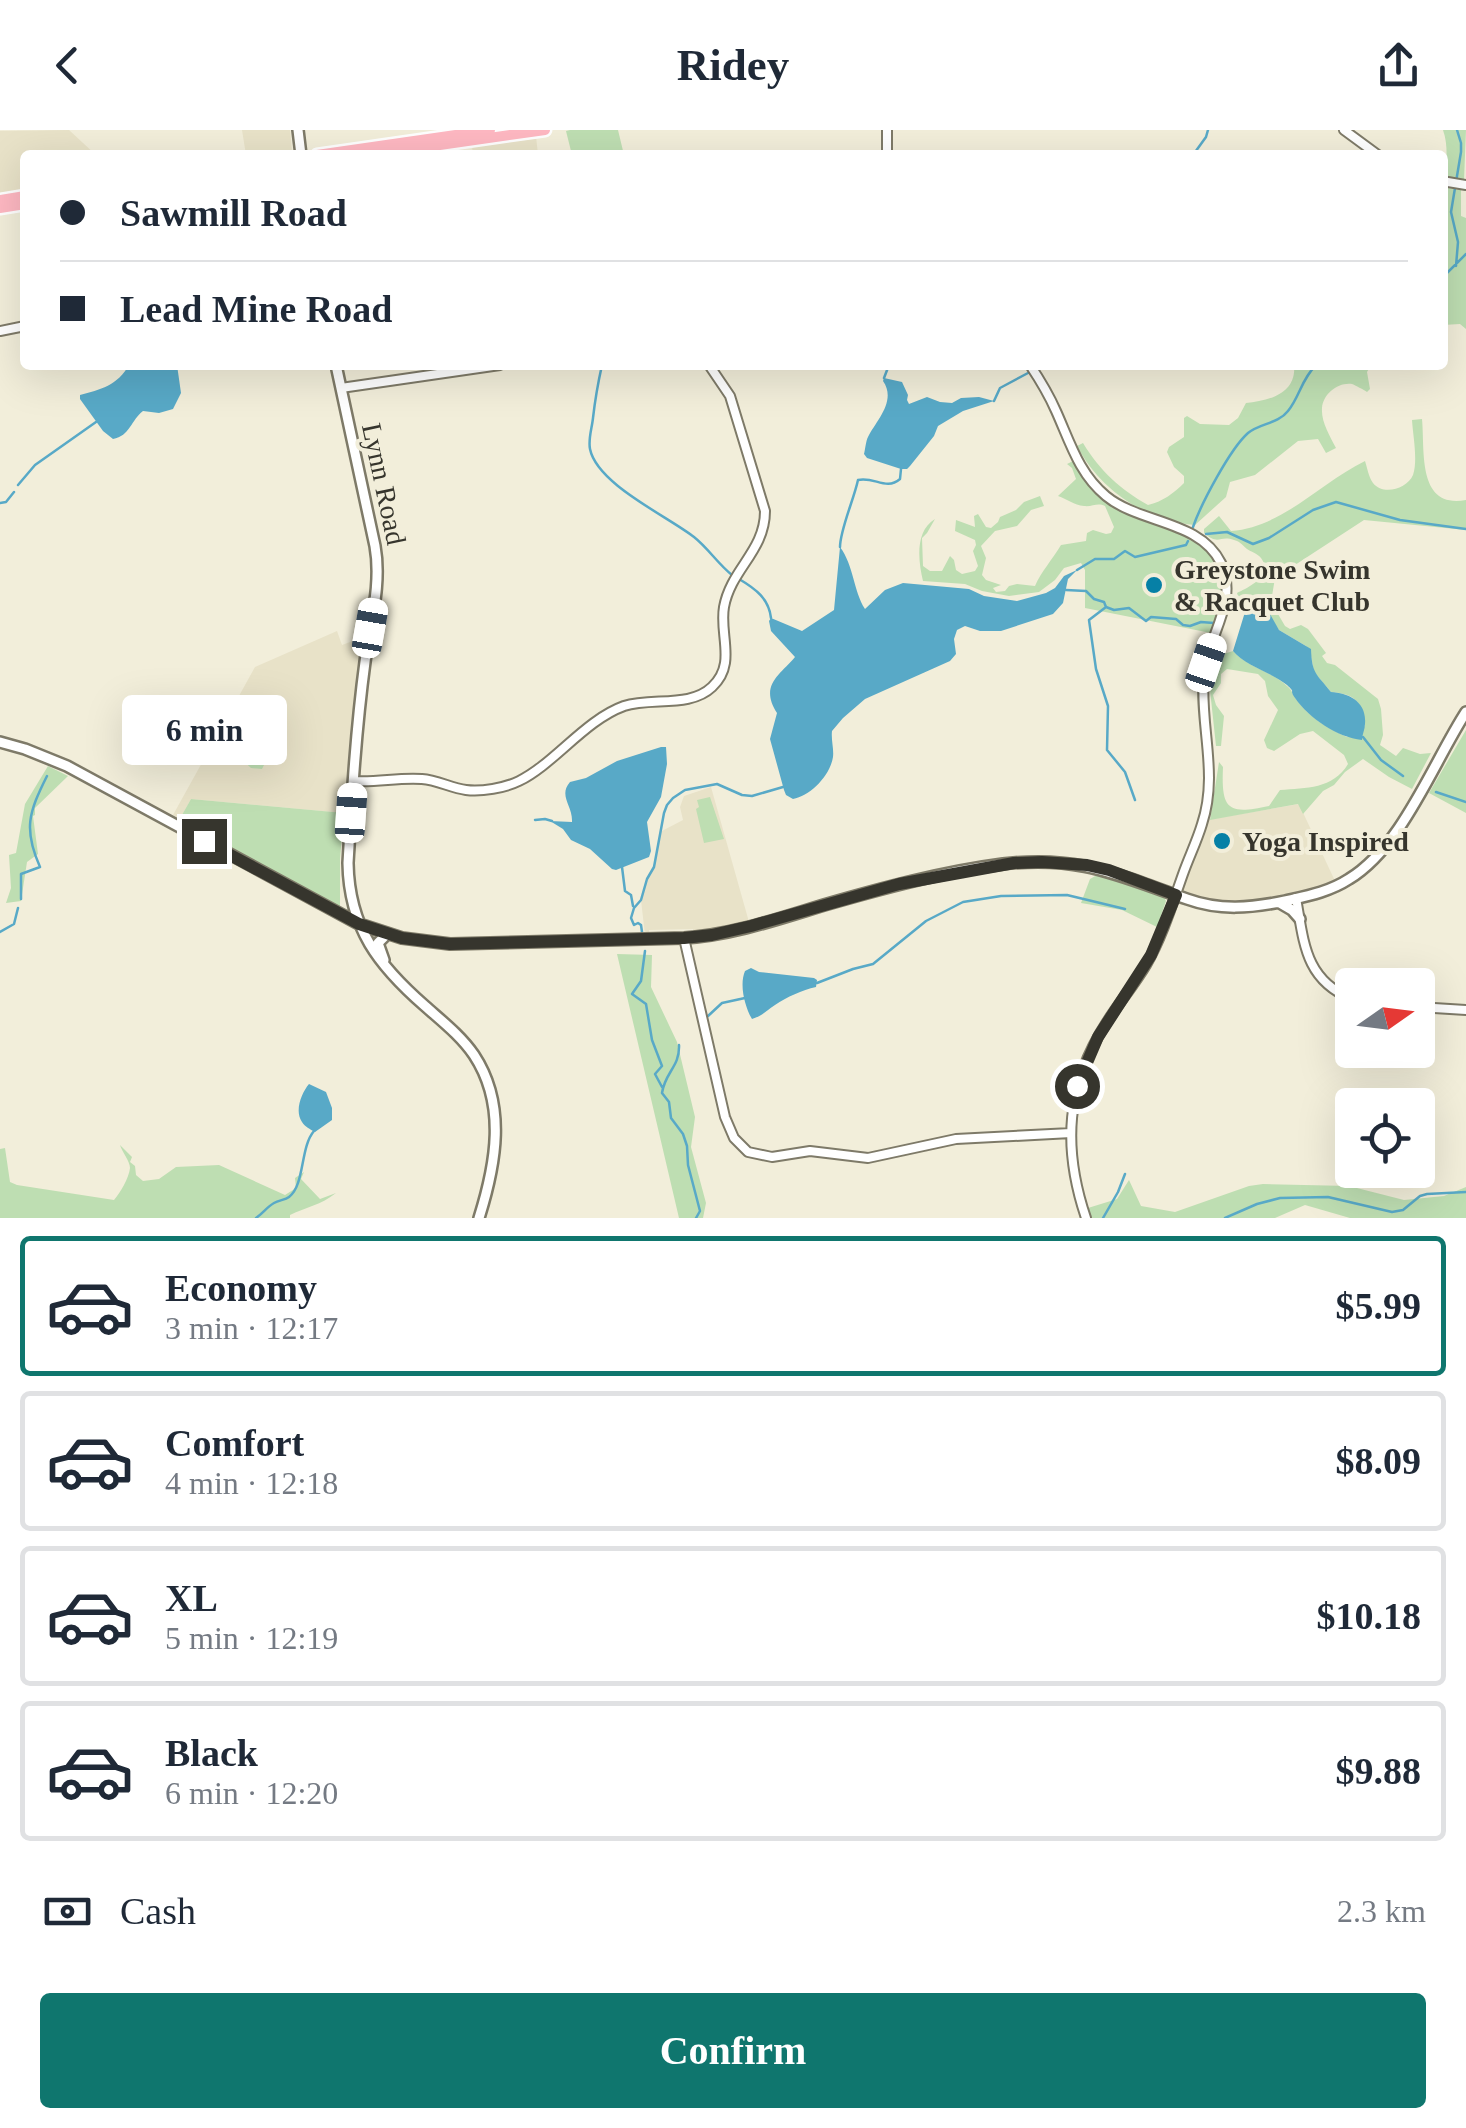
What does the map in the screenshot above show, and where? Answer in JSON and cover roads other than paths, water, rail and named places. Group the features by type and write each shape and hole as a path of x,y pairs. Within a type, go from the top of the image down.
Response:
{"main road":[{"path":"352,150 490,130"},
{"path":"405,150 545,130"},
{"name":"Lynn Road","path":"337,370 376,546 378,571 353,781 349,884 366,941 384,968 458,1035 483,1071 495,1109 496,1138 492,1173 479,1218"},
{"path":"0,742 66,766 359,924 414,940 450,944 684,938 740,930 927,878 1001,864 1065,862 1109,870 1199,903 1225,908 1319,893 1362,870 1383,850 1466,712"},
{"path":"337,913 346,908 349,884"},
{"path":"1278,902 1300,919"},
{"path":"384,968 378,943 387,934"}],"street":[{"path":"1344,130 1371,150"},
{"path":"341,388 465,370"},
{"path":"353,781 422,779 470,790 514,783 616,710 650,701 689,698 713,686 723,673 726,660 723,619 728,592 759,543 765,511 730,396 712,370"},
{"path":"1033,370 1055,408 1075,456 1093,483 1128,510 1196,536 1215,554 1225,574 1226,603 1206,663 1203,687 1210,763 1202,824 1151,955 1088,1056 1074,1099 1070,1132 1074,1180 1086,1218"},
{"path":"1296,898 1306,950 1314,969 1335,990"},
{"path":"684,938 725,1117 734,1138 748,1152 772,1156 821,1151 868,1158 956,1139 1070,1132"},
{"path":"1435,1008 1466,1010"}],"water":[{"path":"178,370 181,393 173,409 159,413 143,411 123,435 113,439 103,431 80,395 101,389 125,372"},
{"path":"884,378 902,382 909,404 927,397 952,403 979,397 994,401 963,411 938,426 910,466 901,469 864,454 867,438 887,403"},
{"path":"840,547 865,609 885,590 903,583 969,589 984,596 1017,601 1046,593 1077,570 1068,579 1063,603 1053,614 1001,631 965,626 957,630 956,654 950,661 865,699 832,731 833,757 824,778 806,794 793,799 784,790 770,739 777,713 770,695 774,681 795,657 771,631 769,621 771,618 802,631 834,610"},
{"path":"1254,606 1266,607 1279,630 1311,649 1316,673 1331,692 1350,696 1360,704 1365,716 1362,740 1316,720 1287,685 1233,651 1245,612"},
{"path":"666,747 667,764 661,797 647,822 649,857 612,869 550,821 572,822 566,797 570,782"},
{"path":"751,968 814,978 816,987 752,1019 743,983 745,971"},
{"path":"309,1084 326,1092 332,1108 332,1120 315,1132 303,1124 299,1113"}],"waterway":[{"path":"1197,150 1208,130"},
{"path":"1456,266 1458,242 1451,212 1461,152 1457,130"},
{"path":"1448,272 1466,254"},
{"path":"601,370 589,441 595,462 619,487 694,537 732,575"},
{"path":"884,378 887,370"},
{"path":"1193,527 1233,451 1248,433 1284,415 1312,370"},
{"path":"994,401 1000,388 1028,373"},
{"path":"18,485 35,465 96,422"},
{"path":"840,547 858,480 890,484 900,479 901,469"},
{"path":"0,503 14,492"},
{"path":"1206,534 1227,532 1253,544 1313,510 1336,502 1400,520 1466,529"},
{"path":"1077,570 1095,559 1114,559 1125,551 1135,557 1186,545 1188,541"},
{"path":"739,579 761,595 771,618"},
{"path":"1066,590 1086,591 1106,607 1129,608 1146,621 1151,617 1176,619 1190,626 1214,623"},
{"path":"1106,607 1089,620 1096,669 1108,706 1107,750 1125,772 1135,800"},
{"path":"1363,737 1381,760 1403,776"},
{"path":"21,899 21,874 40,867 31,842 30,821 47,776"},
{"path":"642,932 641,925 634,925 631,918 654,867 664,813 673,798 685,790 717,784 752,796 783,787"},
{"path":"1436,792 1466,802"},
{"path":"535,820 552,821"},
{"path":"622,867 625,891 631,895 633,906"},
{"path":"817,983 873,964 926,921 963,902 1001,896 1067,895 1125,909"},
{"path":"0,932 14,924 18,908"},
{"path":"645,951 641,981 632,994 646,1004 652,1040 662,1066 655,1074 662,1087"},
{"path":"708,1016 722,1003 745,998"},
{"path":"679,1045 662,1093 687,1146 700,1211 696,1218"},
{"path":"256,1218 294,1191 314,1131"},
{"path":"1103,1218 1125,1174"},
{"path":"1225,1218 1280,1198 1328,1197 1392,1212 1403,1210 1427,1194 1466,1192"}],"place":[{"name":"Greystone Swim & Racquet Club","path":"1154,585"},
{"name":"Yoga Inspired","path":"1222,841"}]}
